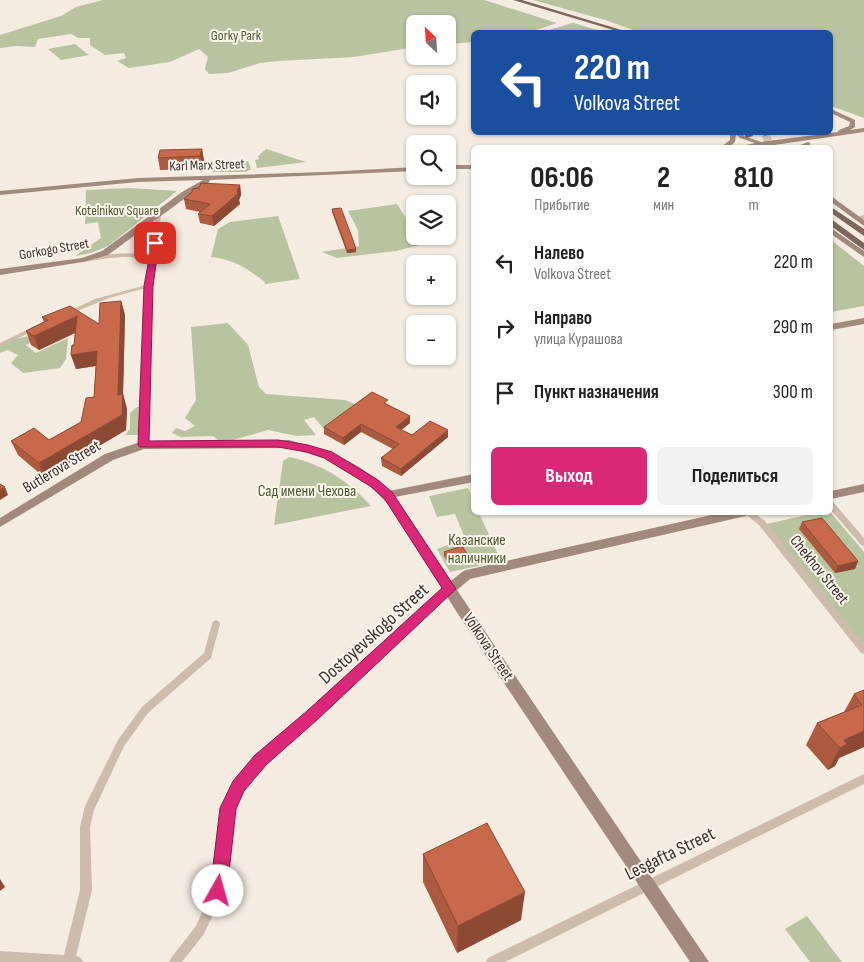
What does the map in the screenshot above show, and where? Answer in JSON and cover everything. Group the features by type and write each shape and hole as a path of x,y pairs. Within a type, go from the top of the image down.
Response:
{"main road":[{"path":"506,0 606,30"},
{"path":"516,0 618,30"},
{"path":"833,112 864,122"},
{"path":"833,112 853,121 852,125 845,130 833,133"},
{"path":"833,134 864,130"},
{"path":"727,145 733,141 733,135"},
{"path":"740,135 762,144"},
{"path":"755,145 822,135"},
{"path":"802,145 864,137"},
{"path":"456,167 471,166"},
{"name":"Karl Marx Street","path":"0,195 120,184 406,170"},
{"path":"456,172 471,172"},
{"name":"Karl Marx Street","path":"206,180 406,174"},
{"name":"Gorkogo Street","path":"0,272 83,260 98,256 113,248 206,180"},
{"path":"833,199 860,217 864,224"},
{"path":"833,211 864,233"},
{"path":"833,224 864,247"},
{"path":"833,232 864,255"},
{"path":"833,327 864,321"},
{"name":"Volkova Street","path":"143,445 270,444 298,446 328,455 374,483 388,495 700,962"},
{"name":"Butlerova Street","path":"0,523 108,457 143,445"},
{"path":"388,495 471,479"},
{"path":"833,494 864,488"},
{"name":"Dostoyevskogo Street","path":"450,589 466,574 733,515"}],"street":[{"path":"143,445 149,286 158,215"},
{"path":"83,260 132,255 152,260"},
{"path":"58,317 93,300 149,286"},
{"path":"0,345 42,325"},
{"path":"833,506 864,544"},
{"name":"Chekhov Street","path":"751,515 762,523 864,650"},
{"name":"Dostoyevskogo Street","path":"175,962 200,930 218,891 228,808 239,786 261,760 313,715 450,589"},
{"path":"3,959 73,961 86,890 85,827 89,809 121,743 145,710 208,655 216,624"},
{"name":"Lesgafta Street","path":"492,962 864,779"}],"green space":[{"name":"Gorky Park","path":"103,0 484,0 557,23 536,30 471,30 471,42 456,43 456,15 406,15 406,48 354,57 260,63 228,73 209,74 205,69 208,57 199,49 170,62 129,68 117,61 126,58 124,53 105,55 90,45 90,38 78,38 71,34 38,39 35,47 16,46 0,48 0,35 61,16 76,7"},
{"path":"533,0 864,0 864,118 833,107 833,30 633,30"},
{"path":"574,23 597,30 549,30"},
{"path":"75,44 89,55 61,60 48,49"},
{"path":"266,149 306,162 257,168 255,160 259,159 258,156"},
{"path":"248,161 251,169 246,172 213,172 213,165"},
{"name":"Kotelnikov Square","path":"130,188 177,191 108,246 91,253 75,256 101,238 98,222 85,224 86,190"},
{"path":"397,204 406,218 406,245 420,245 396,251 337,258 322,252 359,246 358,230 348,211"},
{"path":"278,216 300,279 265,284 264,281 239,265 211,257 218,229 230,222"},
{"path":"833,242 864,266 864,306 833,312"},
{"path":"228,323 248,345 259,387 266,394 345,400 362,407 327,433 314,417 304,420 316,435 297,436 268,430 222,443 213,436 181,437 172,433 176,428 185,431 195,426 185,418 196,400 191,327"},
{"path":"33,335 47,335 26,345 36,353 68,338 66,359 60,368 23,373 11,363 18,355 8,350 0,353 0,346 11,340"},
{"path":"148,406 147,421 138,435 125,435 130,429 130,413 137,407"},
{"name":"Сад имени Чехова","path":"289,457 324,469 344,481 371,506 274,525 283,461"},
{"name":"Казанские наличники","path":"468,488 471,494 471,515 480,515 501,561 450,572 437,549 465,538 455,514 437,517 429,496"},
{"path":"806,515 833,515 864,552 864,646 767,524"},
{"path":"807,916 842,962 810,962 785,929"}],"building":[{"path":"202,149 200,156 158,158 160,150"},
{"path":"201,183 240,185 237,191 238,194 212,216 198,214 210,204 184,199 192,192 192,189 199,188"},
{"path":"341,208 356,249 347,250 332,209"},
{"path":"121,301 118,395 123,394 122,415 39,463 11,441 34,428 49,440 81,422 86,398 94,397 97,351 71,355 77,316 34,336 26,331 48,320 42,317 70,306 99,324 100,303"},
{"path":"372,392 388,400 384,403 410,416 396,427 412,435 430,421 448,430 401,469 381,458 399,444 361,424 343,438 324,427"},
{"path":"822,518 858,561 838,566 802,522"},
{"path":"462,546 468,555 451,562 444,552"},
{"path":"864,690 864,731 844,740 847,744 840,748 817,723 862,705 854,694"},
{"path":"487,823 525,892 458,926 423,854"}],"tunnel":[{"path":"766,135 770,145"}],"route":[{"path":"155,243 149,286 143,445 289,444 328,455 374,483 388,495 450,589 313,715 261,760 239,786 228,808 218,891"}]}
